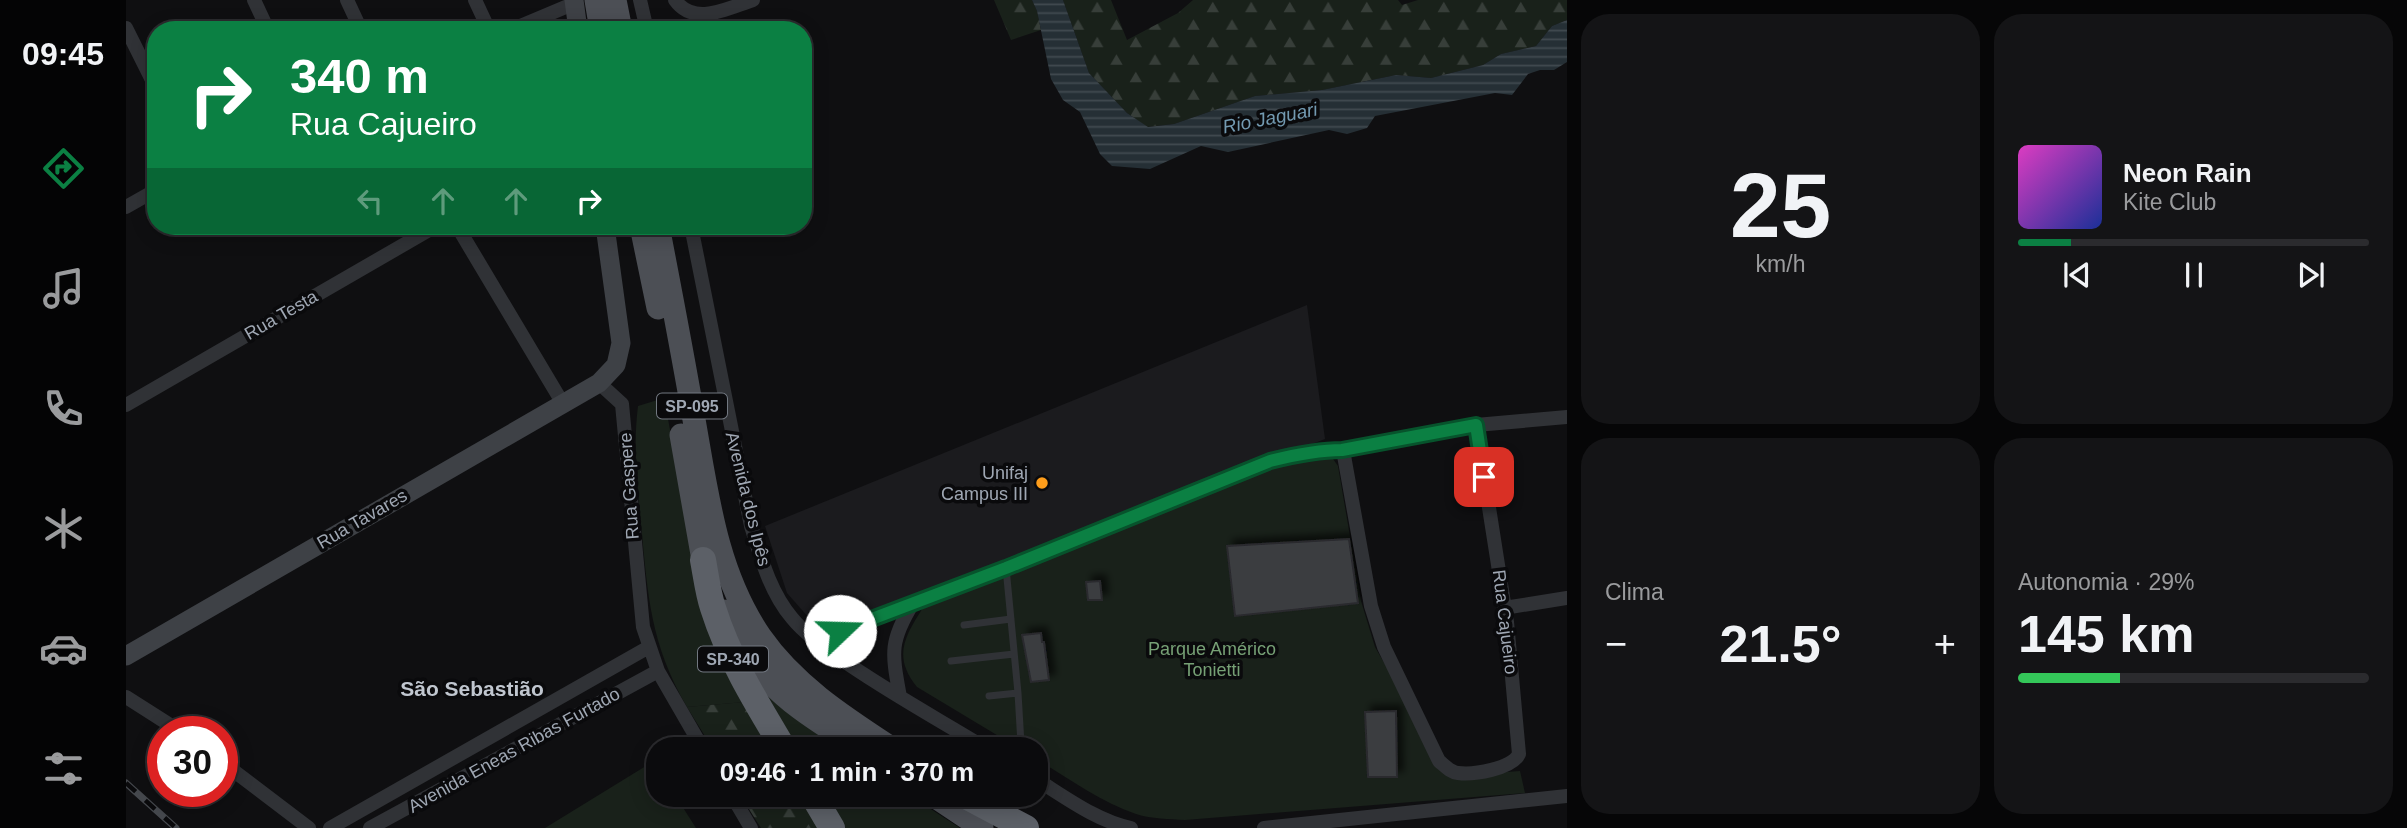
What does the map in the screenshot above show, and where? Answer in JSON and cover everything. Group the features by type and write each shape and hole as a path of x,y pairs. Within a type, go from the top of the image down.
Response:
{"highway":[{"name":"SP-340","path":"704,560 712,605 725,641 741,676 777,737"},
{"path":"820,807 832,828"},
{"path":"987,807 1026,828"}],"main road":[{"path":"615,0 619,21"},
{"path":"582,1 595,21"},
{"name":"SP-095","path":"643,235 704,560 723,610 762,673 798,708 843,737"},
{"name":"SP-095","path":"660,235 712,520 732,584 761,638 801,682 833,709 875,737"},
{"path":"950,807 982,828"},
{"path":"983,807 1016,828"}],"street":[{"path":"254,0 264,21"},
{"path":"347,0 357,21"},
{"path":"475,0 485,21"},
{"path":"640,0 645,21"},
{"path":"675,0 688,13 703,15 753,0"},
{"path":"533,21 582,1"},
{"path":"579,21 582,1"},
{"path":"126,27 147,70"},
{"path":"126,207 147,195"},
{"name":"Rua Testa","path":"126,405 420,235"},
{"path":"462,235 562,402"},
{"path":"599,383 616,365 621,343 606,235"},
{"name":"Avenida dos Ipês","path":"693,235 743,486 758,550 775,593 792,619 816,641 866,676 967,737"},
{"name":"Rua Tavares","path":"126,656 599,383"},
{"name":"Rua Gaspere","path":"599,383 622,404 641,614 649,647 658,671 696,737"},
{"path":"816,641 1006,568 1270,461 1476,425 1567,417"},
{"name":"Rua Cajueiro","path":"1342,450 1371,606 1384,647 1439,761 1458,773 1501,768 1511,765 1519,754 1504,608 1476,425"},
{"path":"1504,608 1567,598"},
{"path":"900,696 892,658 894,643 900,624 913,603"},
{"name":"Avenida Eneas Ribas Furtado","path":"330,828 649,647"},
{"name":"Avenida Eneas Ribas Furtado","path":"370,828 658,671"},
{"path":"126,697 156,716"},
{"path":"238,774 309,828"},
{"path":"1048,786 1081,806 1121,826 1131,828"},
{"path":"1264,828 1567,796"},
{"path":"739,807 751,828"}],"lane":[{"path":"1006,568 1021,737"},
{"path":"964,625 1011,619"},
{"path":"951,661 1014,654"},
{"path":"989,696 1018,694"}],"shaded area":[{"name":"Unifaj Campus III","path":"1307,305 1325,439 824,635 787,593 765,526"}],"green space":[{"path":"994,0 1032,0 1041,30 1011,40"},
{"path":"1063,0 1111,0 1127,40 1178,13 1193,0 1398,0 1402,5 1418,0 1567,0 1567,20 1552,26 1536,46 1501,54 1483,65 1431,78 1396,75 1322,90 1255,96 1174,124 1147,127 1127,113 1089,73"},
{"path":"664,398 706,619 745,702 687,707 665,662 658,640 646,574 637,480 636,436 638,406"},
{"name":"Parque Américo Tonietti","path":"1331,456 1338,466 1361,601 1375,647 1436,754 1468,775 1520,771 1525,793 1185,820 1148,817 1110,803 1048,766 1048,737 1000,737 917,687 909,676 903,656 904,646 911,627 924,606 1283,460"},
{"path":"766,693 823,737 791,737"},
{"path":"745,702 767,737 706,737 687,707"},
{"path":"646,766 646,807 683,807 696,828 545,828"},
{"path":"748,807 809,807 822,828 761,828"},
{"path":"832,807 928,807 960,828 844,828"}],"water":[{"name":"Rio Jaguari","path":"1032,0 1063,0 1089,73 1127,113 1148,127 1174,124 1255,96 1322,90 1396,75 1431,78 1483,65 1501,54 1536,46 1552,26 1567,20 1567,62 1554,70 1540,70 1528,74 1512,95 1495,93 1375,116 1367,128 1347,134 1329,130 1228,152 1201,146 1150,169 1112,166 1100,154 1080,112 1063,100 1051,79 1037,11"}],"building":[{"path":"1349,539 1358,603 1235,616 1227,546"},
{"path":"1100,581 1102,600 1088,600 1086,582"},
{"path":"1041,633 1049,680 1031,682 1022,635"},
{"path":"1396,711 1397,777 1368,777 1365,712"}],"railway":[{"path":"126,783 176,828"}],"place":[{"name":"Unifaj Campus III","path":"1042,483"}],"district":[{"name":"São Sebastião","path":"472,688"}],"route":[{"path":"840,631 1006,568 1270,461 1295,455 1342,450 1476,425 1484,477"}]}
